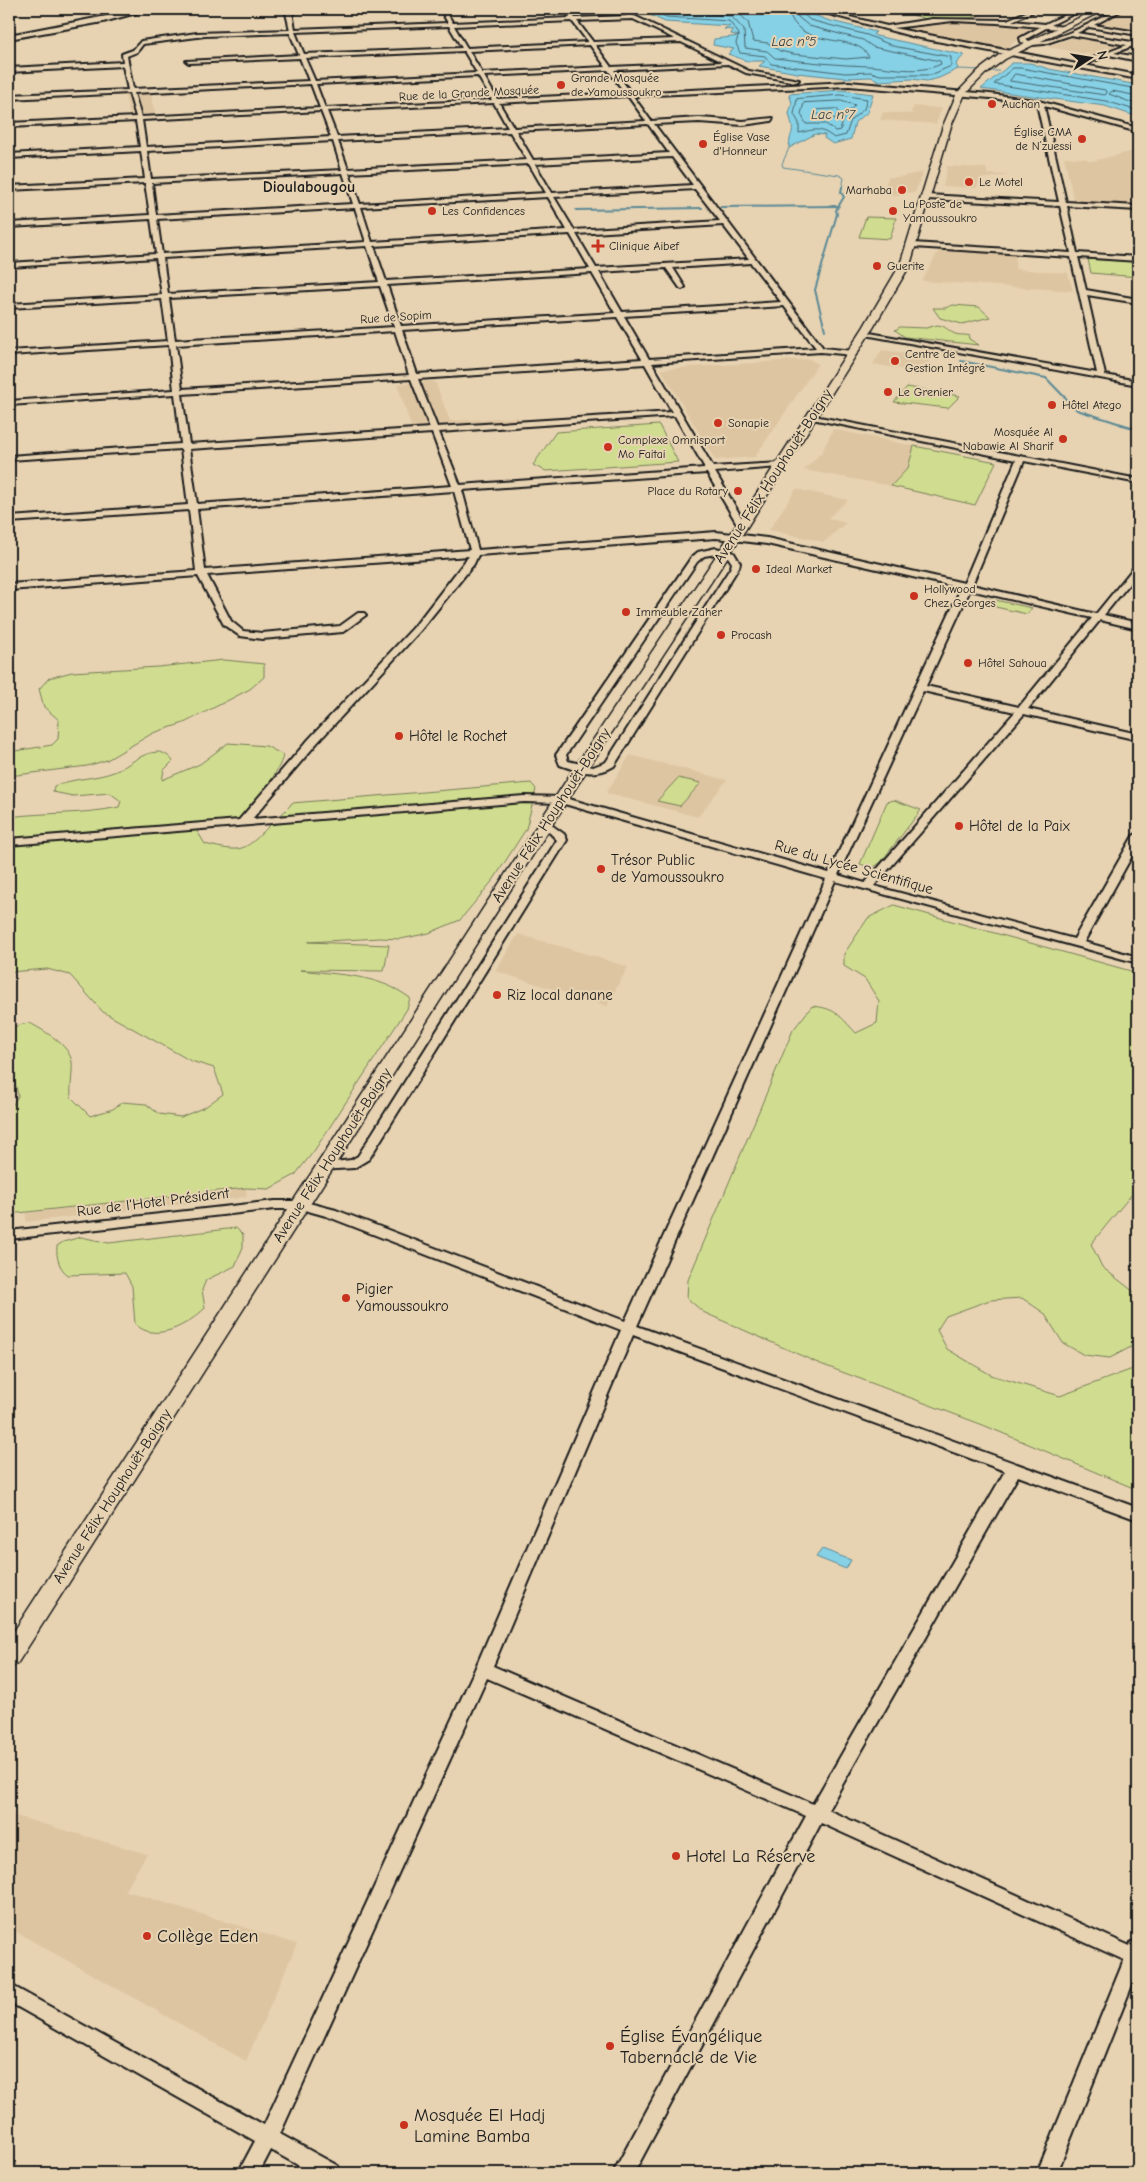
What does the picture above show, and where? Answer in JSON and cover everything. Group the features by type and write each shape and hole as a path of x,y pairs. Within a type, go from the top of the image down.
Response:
{"highway":[{"name":"Avenue Félix Houphouët-Boigny","path":"9,1658 580,770 739,530 853,353 905,265 947,126 961,93 988,67 1010,53 1103,9"}],"main road":[{"path":"9,38 103,20 148,9"}],"street":[{"path":"243,822 313,741 417,629 471,562 475,553 457,488 414,377 335,139 322,110 294,33 291,11 336,9"},
{"path":"442,9 710,471 739,530"},
{"path":"566,9 723,223 821,350"},
{"path":"617,9 727,64 746,78 849,84"},
{"path":"812,9 883,28 1137,77"},
{"path":"1005,21 1036,9"},
{"path":"1081,9 1044,26 1024,38 1023,41 1028,44 1046,43 1122,9"},
{"path":"1133,9 1138,10"},
{"path":"178,36 294,33 634,17"},
{"path":"883,28 937,20 1005,21 1061,28"},
{"path":"1087,25 1138,34"},
{"path":"1069,33 1136,45"},
{"path":"204,35 141,43 135,51 124,55 124,64 140,120 172,342 176,391 201,572 227,623 240,633 262,636 343,629 361,615"},
{"path":"189,62 681,40"},
{"path":"1077,66 1136,45"},
{"path":"1109,54 1138,59"},
{"path":"9,70 124,64"},
{"path":"9,96 727,64"},
{"path":"730,90 746,78"},
{"name":"Rue de la Grande Mosquée","path":"9,125 849,84 961,93 1040,103 1138,130"},
{"path":"1040,103 1102,377"},
{"path":"9,156 699,120 743,123 771,119"},
{"path":"9,188 673,155"},
{"path":"9,225 697,187"},
{"path":"927,197 1138,208"},
{"path":"9,265 723,223"},
{"path":"912,245 1138,259"},
{"path":"9,306 753,261"},
{"path":"669,267 682,287"},
{"path":"1083,292 1138,301"},
{"name":"Rue de Sopim","path":"9,353 784,304"},
{"path":"864,334 1138,384"},
{"path":"9,403 821,350 853,353"},
{"path":"9,458 677,414"},
{"path":"812,417 1138,481"},
{"path":"248,2173 268,2137 483,1669 629,1328 832,877 967,586 1021,458"},
{"path":"9,520 780,465"},
{"path":"9,587 475,553 702,535 739,530 1138,626"},
{"path":"724,552 735,558 735,567 610,764 595,770 580,770 564,763 561,755 694,560 706,553 724,552"},
{"path":"867,887 1022,709 1138,568"},
{"path":"919,687 1138,737"},
{"name":"Rue du Lycée Scientifique","path":"9,842 524,799 562,800 867,887 1138,960"},
{"path":"324,1167 354,1164 363,1159 562,840 546,824"},
{"path":"1078,943 1138,836"},
{"path":"301,1204 340,1217 629,1328 1138,1514"},
{"name":"Rue de l'Hotel Président","path":"9,1235 256,1207 301,1204"},
{"path":"623,2173 817,1813 1015,1468"},
{"path":"483,1669 1137,1954 1047,2173"},
{"path":"9,1992 331,2173"}],"shaded area":[{"path":"1128,9 1138,10 1138,32 1092,24"},
{"path":"962,20 1027,25 1033,28 1005,49 904,30 896,26"},
{"path":"1074,37 1102,39 1096,42 1110,45 1115,43 1127,45 1098,56 1047,47"},
{"path":"295,79 298,86 151,94 156,116 130,117 125,95 94,96 92,90"},
{"path":"914,106 942,108 936,124 880,120 883,112 913,114 911,112"},
{"path":"1138,150 1138,205 1074,201 1064,157 1083,158 1092,161"},
{"path":"947,166 986,168 988,174 1011,175 979,179 977,188 943,186"},
{"path":"923,172 915,193 903,192 902,195 887,194 888,191 884,191 888,177"},
{"path":"939,250 1016,255 1015,269 1068,273 1073,291 922,281"},
{"path":"882,350 933,356 922,373 873,364"},
{"path":"809,359 818,364 755,457 715,460 661,369"},
{"path":"435,381 450,421 518,417 520,422 412,429 397,384"},
{"path":"833,429 914,446 908,468 891,486 804,470 822,452"},
{"path":"796,489 848,500 828,518 846,523 824,542 769,530"},
{"path":"630,755 727,780 698,817 606,793"},
{"path":"518,934 628,967 607,1006 495,971"},
{"path":"246,1188 247,1197 26,1222 26,1213"},
{"name":"Collège Eden","path":"9,1814 147,1854 125,1890 297,1944 246,2061 9,1928"}],"green space":[{"path":"895,9 994,9 971,18 925,19"},
{"path":"866,217 896,218 890,239 859,237"},
{"path":"1088,259 1138,262 1138,277 1091,273"},
{"path":"953,305 979,307 990,317 962,324 940,318 933,308 945,308"},
{"path":"937,325 955,334 970,336 969,339 979,345 905,337 895,330 900,327 926,328"},
{"path":"907,387 960,396 948,408 894,402"},
{"name":"Complexe Omnisport Mo Faitai","path":"659,425 678,462 546,471 533,465 556,432"},
{"path":"914,446 996,462 975,505 891,486 908,468"},
{"path":"986,598 1032,608 1027,614 982,604"},
{"path":"224,660 264,664 264,677 250,689 184,723 153,733 107,760 87,766 9,776 9,752 52,745 58,739 59,720 44,707 39,689 49,678 72,672 158,667"},
{"path":"228,743 266,746 283,755 276,772 261,795 236,822 217,829 197,831 205,844 227,849 242,848 254,841 292,803 531,783 536,789 526,829 494,879 460,920 429,933 401,939 380,938 308,942 389,945 384,971 300,970 371,980 398,990 410,998 407,1009 314,1151 295,1175 269,1189 246,1188 9,1214 9,1111 18,1096 8,1052 8,1035 15,1027 30,1023 55,1039 66,1049 72,1062 71,1097 90,1116 113,1109 122,1102 146,1104 159,1114 181,1117 205,1107 223,1094 214,1068 191,1061 103,1012 70,975 47,969 9,972 9,817 105,810 119,807 121,801 110,793 73,796 53,792 54,786 114,772 140,757 157,752 170,757 173,761 164,770 162,780 200,764"},
{"path":"678,778 701,783 680,806 657,801"},
{"path":"894,800 921,810 881,862 873,868 860,864 887,802"},
{"path":"894,905 1138,973 1138,1194 1132,1194 1091,1244 1102,1267 1138,1295 1138,1337 1131,1347 1110,1358 1084,1355 1063,1343 1044,1313 1022,1298 990,1300 946,1316 937,1330 947,1349 991,1375 1060,1396 1138,1367 1138,1490 983,1425 818,1363 703,1312 687,1298 688,1280 793,1030 812,1006 827,1009 837,1014 856,1033 877,1023 879,1001 865,979 844,966 844,954 868,918"},
{"path":"236,1228 243,1235 243,1247 235,1266 206,1280 202,1290 205,1308 190,1320 172,1330 162,1332 143,1330 135,1324 132,1286 125,1273 68,1275 60,1266 57,1255 57,1246 63,1242 81,1237 109,1243"}],"water":[{"name":"Lac n°5","path":"637,9 799,9 827,20 876,32 873,34 876,36 964,55 956,64 958,69 939,78 927,81 912,79 880,81 871,77 845,78 797,73 759,66 765,61 747,61 728,54 734,49 713,45 714,39 740,36 731,34 733,30 724,29 730,26 665,22"},
{"path":"1012,63 1030,63 1049,69 1138,85 1138,117 1105,106 981,89"},
{"name":"Lac n°7","path":"841,90 873,94 867,113 855,122 851,139 833,144 824,138 825,135 815,134 789,148 792,130 789,114 792,103 789,94"},
{"path":"822,1549 851,1560 846,1569 816,1557"}],"waterway":[{"path":"958,69 981,70"},
{"path":"987,71 999,71"},
{"path":"789,148 782,164 783,167 839,175 844,178 842,188"},
{"path":"838,206 844,197 841,192 842,187"},
{"path":"721,207 838,206"},
{"path":"825,330 815,290 838,206"},
{"path":"576,210 702,208"},
{"path":"961,361 1046,378 1077,410 1124,425"},
{"path":"1120,424 1138,429"}],"place":[{"name":"Grande Mosquée de Yamoussoukro","path":"561,85"},
{"name":"Auchan","path":"992,104"},
{"name":"Église CMA de N’zuessi","path":"1082,139"},
{"name":"Église Vase d'Honneur","path":"703,144"},
{"name":"Le Motel","path":"969,182"},
{"name":"Marhaba","path":"902,190"},
{"name":"Les Confidences","path":"432,211"},
{"name":"La Poste de Yamoussoukro","path":"893,211"},
{"name":"Clinique Aibef","path":"598,246"},
{"name":"Guerite","path":"877,266"},
{"name":"Centre de Gestion Intégré","path":"895,361"},
{"name":"Le Grenier","path":"888,392"},
{"name":"Hôtel Atego","path":"1052,405"},
{"name":"Sonapie","path":"718,423"},
{"name":"Mosquée Al Nabawie Al Sharif","path":"1063,439"},
{"name":"Complexe Omnisport Mo Faitai","path":"608,447"},
{"name":"Place du Rotary","path":"738,491"},
{"name":"Ideal Market","path":"756,569"},
{"name":"Hollywood Chez Georges","path":"914,596"},
{"name":"Immeuble Zaher","path":"626,612"},
{"name":"Procash","path":"721,635"},
{"name":"Hôtel Sahoua","path":"968,663"},
{"name":"Hôtel le Rochet","path":"399,736"},
{"name":"Hôtel de la Paix","path":"959,826"},
{"name":"Trésor Public de Yamoussoukro","path":"601,869"},
{"name":"Riz local danane","path":"497,995"},
{"name":"Pigier Yamoussoukro","path":"346,1298"},
{"name":"Hotel La Réserve","path":"676,1856"},
{"name":"Collège Eden","path":"147,1936"},
{"name":"Église Évangélique Tabernacle de Vie","path":"610,2046"},
{"name":"Mosquée El Hadj Lamine Bamba","path":"404,2125"}],"district":[{"name":"Dioulabougou","path":"309,186"}]}
